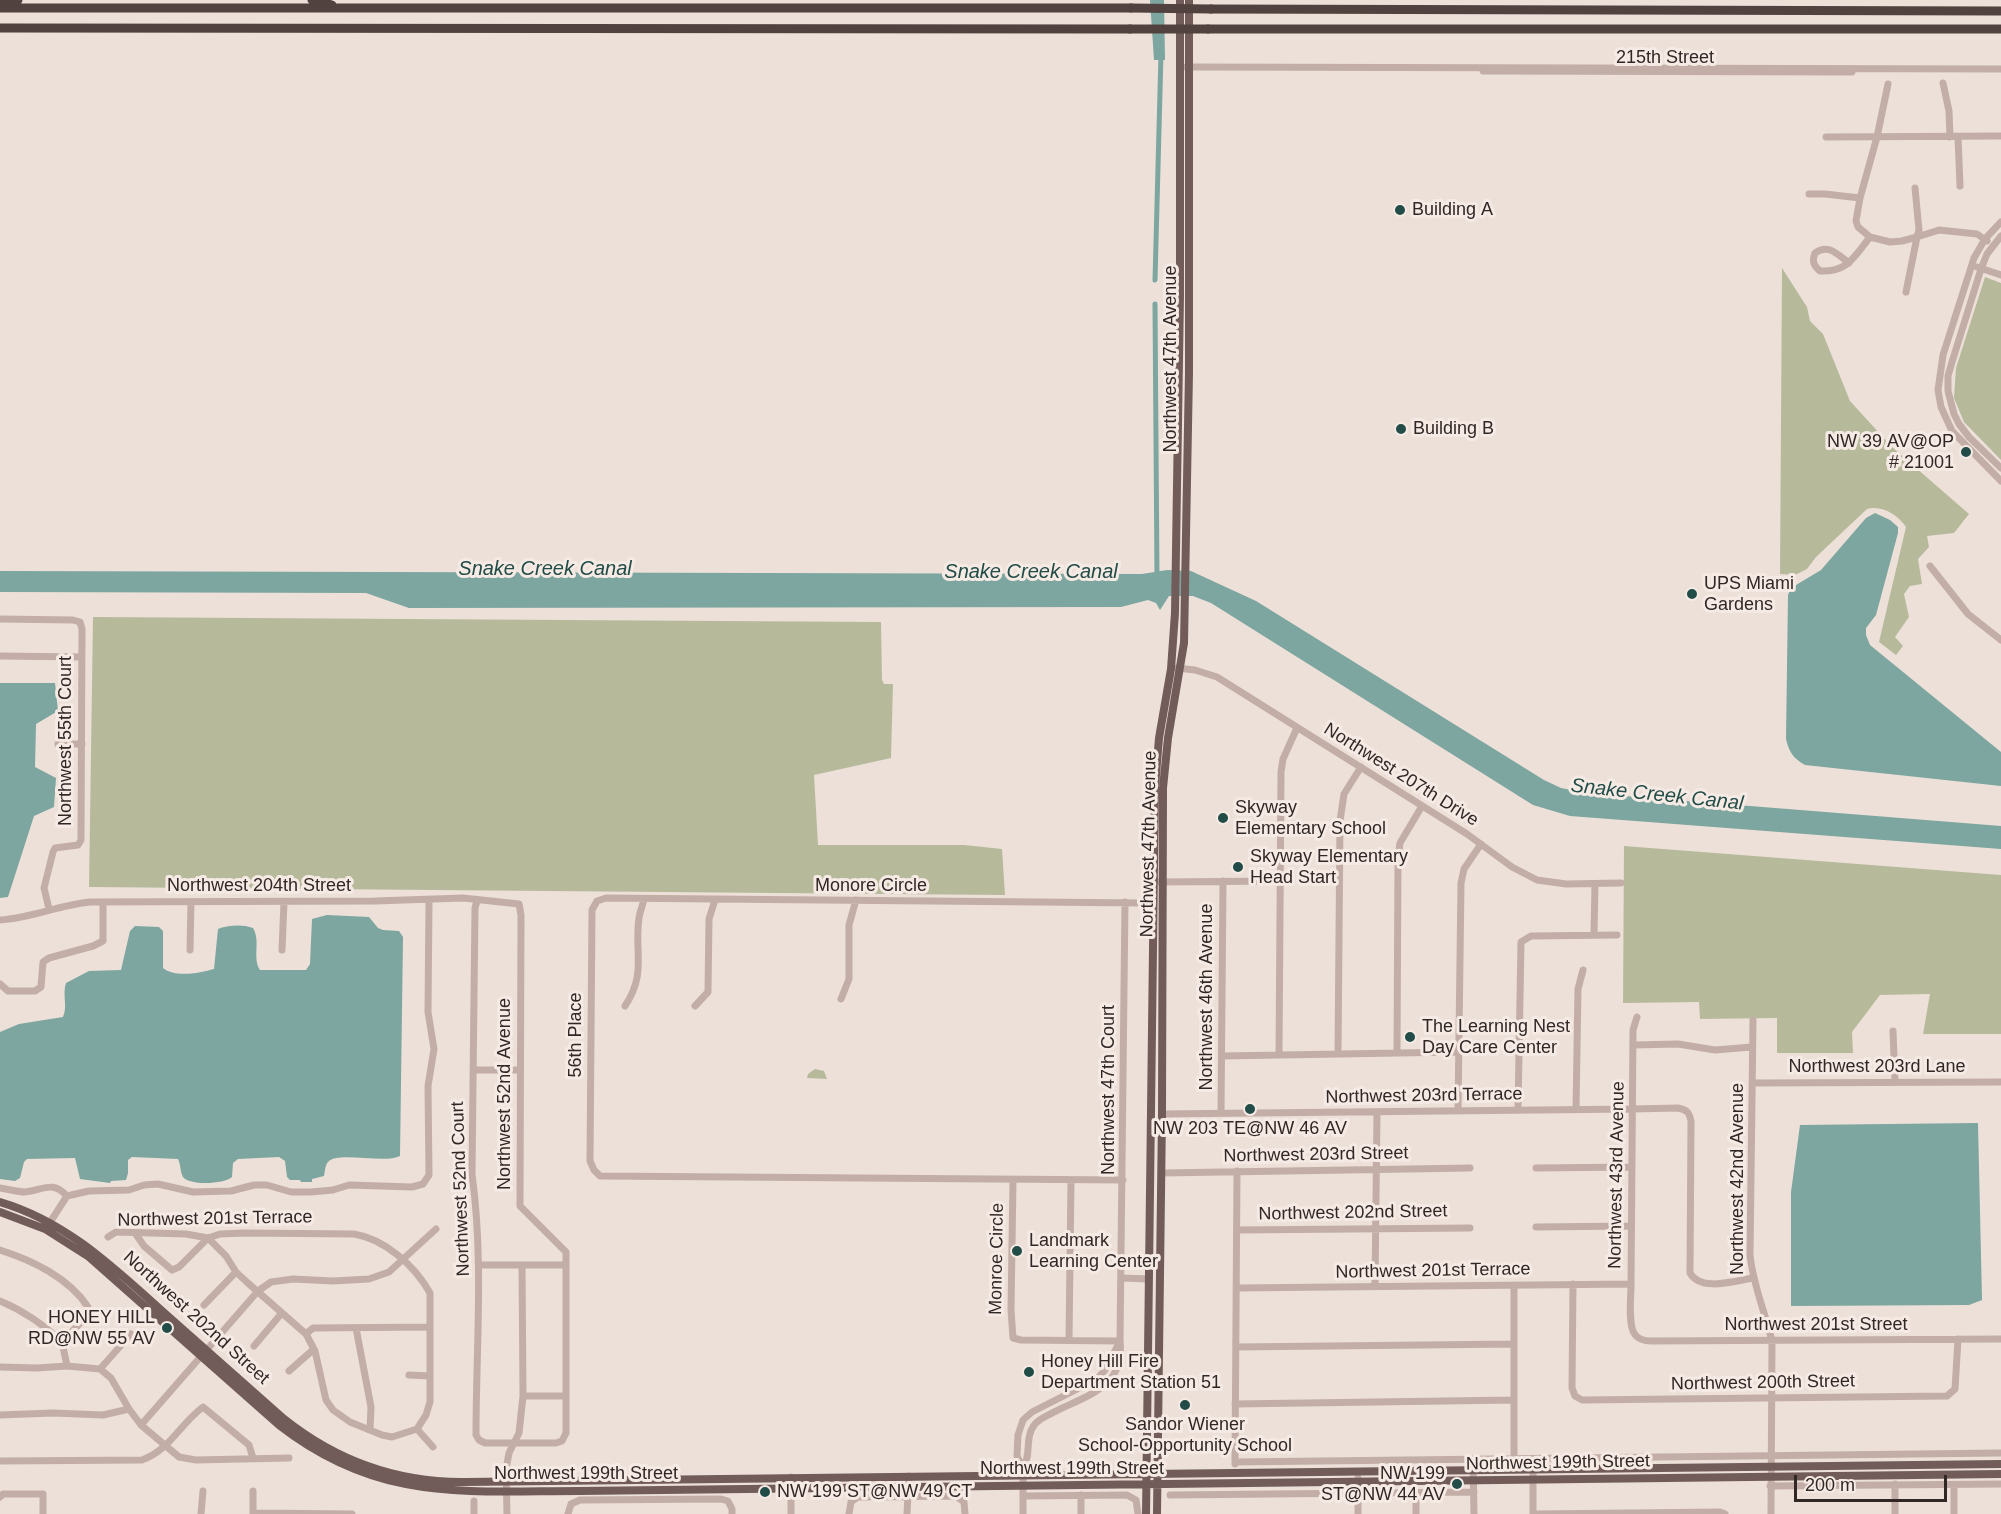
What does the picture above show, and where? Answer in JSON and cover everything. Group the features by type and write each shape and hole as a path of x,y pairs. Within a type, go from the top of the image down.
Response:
{"highway":[{"path":"0,0 18,0"},
{"path":"312,0 343,9"},
{"path":"0,8 2001,11"},
{"path":"0,28 2001,29"}],"main road":[{"path":"1180,0 1185,67"},
{"path":"1185,67 1189,0"},
{"name":"Northwest 47th Avenue","path":"1157,1514 1165,765 1176,669 1181,567 1180,296 1185,67"},
{"name":"Northwest 47th Avenue","path":"1146,1514 1156,761 1176,669"},
{"path":"1151,1097 1162,1114"},
{"path":"1151,1181 1156,1175 1162,1173"},
{"name":"Northwest 202nd Street","path":"0,1202 94,1251 204,1353 299,1431 363,1470"},
{"name":"Northwest 202nd Street","path":"0,1212 48,1226"},
{"path":"1149,1309 1154,1321 1159,1324"},
{"name":"Northwest 199th Street","path":"507,1486 652,1479 909,1476 1023,1472 1158,1474 2001,1464"},
{"name":"Northwest 199th Street","path":"363,1470 429,1481 507,1486 652,1490 1473,1480 1770,1482 2001,1474"}],"street":[{"name":"215th Street","path":"1185,67 2001,69"},
{"path":"1943,83 1954,137 1960,186"},
{"path":"1888,84 1877,137 1860,198 1856,221 1858,227 1870,237 1890,242 1902,242 1939,230 1977,234 1993,245"},
{"path":"1826,137 2001,136"},
{"path":"1906,292 1919,230 1915,188"},
{"path":"1809,194 1860,198"},
{"path":"2001,222 1985,239 1972,265 1943,355 1939,378 1941,407 1952,431 2001,481"},
{"path":"2001,236 1993,245 1981,269 1948,376 1948,391 1954,414 1969,437 2001,468"},
{"path":"1850,263 1831,249 1826,248 1815,253 1813,260 1814,266 1820,271 1842,268 1850,263 1870,237"},
{"path":"1972,265 2001,275"},
{"path":"1930,566 1968,614 2001,640"},
{"name":"Northwest 55th Court","path":"0,619 73,620 80,622 82,629 81,840 78,845 55,848 53,852 44,888 49,909"},
{"path":"0,656 81,657"},
{"name":"Northwest 207th Drive","path":"1176,669 1200,671 1217,677 1422,806 1512,867 1537,880 1566,884 1621,883"},
{"path":"1279,1055 1283,759 1298,728"},
{"path":"58,744 82,744"},
{"path":"1338,1053 1340,821 1344,794 1361,767"},
{"path":"1397,1053 1398,859 1400,843 1422,806"},
{"path":"1458,1111 1461,883 1464,869 1481,844"},
{"name":"Northwest 46th Avenue","path":"1221,1113 1223,881"},
{"path":"1153,882 1280,881"},
{"path":"1593,935 1595,884"},
{"name":"Northwest 204th Street","path":"0,920 26,917 69,904 103,902 429,901 463,898 519,904"},
{"name":"Monore Circle","path":"597,901 606,898 1144,903"},
{"path":"625,1006 634,993 639,976 639,919 644,899"},
{"path":"695,1006 708,992 710,919 715,900"},
{"path":"841,999 849,979 850,919 856,900"},
{"path":"48,1226 67,1196 89,1191 129,1190 144,1185 158,1184 193,1192 231,1191 261,1185 291,1192 311,1192 333,1190 349,1185 412,1187 423,1184 429,1175 428,1086 434,1048 428,1012 429,901"},
{"name":"Northwest 52nd Court","path":"477,901 472,1174 477,1214 479,1265 476,1435 485,1443 516,1442"},
{"name":"56th Place","path":"597,901 592,910 590,1161 600,1176 1013,1180"},
{"path":"0,984 8,991 35,991 40,987 43,962 102,941 103,902"},
{"path":"190,950 191,902"},
{"path":"282,950 284,902"},
{"name":"Northwest 47th Court","path":"1029,1435 1042,1418 1104,1386 1116,1372 1122,1356 1120,1341 1125,902"},
{"name":"Northwest 52nd Avenue","path":"519,904 520,1206 566,1252 566,1265"},
{"path":"1518,1110 1521,946 1524,939 1531,936 1617,935"},
{"path":"1576,1109 1578,989 1583,970"},
{"name":"Northwest 43rd Avenue","path":"1634,1333 1631,1321 1630,1284 1633,1030 1638,1017"},
{"name":"Northwest 42nd Avenue","path":"1753,1020 1750,1255 1753,1278 1772,1341 1771,1514"},
{"path":"1893,1031 1895,1081"},
{"path":"1633,1045 1678,1044 1714,1050 1752,1047"},
{"path":"1222,1056 1458,1052"},
{"path":"473,1070 519,1070"},
{"name":"Northwest 203rd Lane","path":"1753,1083 2001,1082"},
{"name":"Northwest 203rd Terrace","path":"1162,1114 1678,1108 1686,1110 1691,1120 1690,1273 1694,1279 1703,1283 1753,1278"},
{"path":"1375,1286 1377,1112"},
{"path":"1536,1168 1632,1167"},
{"name":"Northwest 203rd Street","path":"1162,1173 1470,1168"},
{"path":"1235,1473 1237,1171"},
{"path":"1013,1180 1123,1180"},
{"name":"Monroe Circle","path":"1013,1180 1011,1318 1013,1338 1120,1341"},
{"path":"1070,1340 1071,1180"},
{"path":"0,1188 23,1192 51,1186 67,1196"},
{"path":"1536,1227 1631,1226"},
{"name":"Northwest 202nd Street","path":"1237,1230 1470,1228"},
{"path":"141,1425 258,1291 271,1282 293,1279 333,1281 369,1279 389,1272 436,1229"},
{"name":"Northwest 201st Terrace","path":"108,1237 116,1232 186,1234 208,1238 220,1234 244,1233 370,1236 403,1261 424,1282 430,1293 430,1402 426,1415 417,1429"},
{"path":"135,1233 144,1246 172,1270 179,1267 208,1238 226,1256 236,1272 306,1334 314,1350 326,1400 333,1410 350,1422 382,1435 392,1437 417,1429 433,1448"},
{"path":"0,1250 24,1259 66,1283 80,1295 88,1307 85,1318 62,1342"},
{"path":"479,1265 566,1265 566,1433 562,1441 556,1443 516,1442"},
{"path":"507,1514 506,1469 509,1454 519,1433 523,1396 522,1265"},
{"path":"204,1305 236,1272"},
{"path":"1122,1278 1149,1279"},
{"name":"Northwest 200th Street","path":"1573,1284 1572,1388 1575,1396 1582,1400 1947,1396 1955,1389 1958,1339"},
{"name":"Northwest 201st Terrace","path":"1236,1288 1630,1284"},
{"path":"1514,1285 1514,1458"},
{"path":"0,1301 20,1309 37,1320 62,1342 67,1366"},
{"path":"254,1346 281,1314"},
{"path":"306,1334 313,1328 430,1327"},
{"path":"356,1328 371,1407 370,1429"},
{"name":"Northwest 201st Street","path":"1634,1333 1644,1341 2001,1339"},
{"path":"100,1369 130,1334"},
{"path":"1023,1472 1017,1456 1018,1432 1023,1420 1032,1412 1097,1379 1105,1370 1120,1341"},
{"path":"1236,1347 1514,1344"},
{"path":"290,1371 314,1350"},
{"path":"0,1366 37,1368 67,1366 100,1369 111,1378 141,1425 179,1457 196,1460 289,1458"},
{"path":"410,1375 430,1376"},
{"path":"1087,1384 1092,1393"},
{"path":"523,1396 566,1396"},
{"path":"1235,1404 1514,1400"},
{"path":"0,1461 142,1461 155,1456 166,1447 194,1414 203,1407 249,1445 253,1458"},
{"path":"0,1415 23,1416 53,1413 103,1415 129,1409"},
{"path":"1018,1432 1029,1435 1028,1456 1023,1472 1023,1514"},
{"path":"1235,1462 2001,1453"},
{"path":"1473,1459 1474,1514"},
{"path":"1895,1465 1895,1514"},
{"path":"1533,1469 1535,1514 1720,1512 1725,1514"},
{"path":"1358,1471 1358,1514"},
{"path":"907,1514 909,1476"},
{"path":"791,1477 791,1514"},
{"path":"652,1479 652,1500"},
{"path":"1770,1482 1895,1486 2001,1484"},
{"path":"1954,1485 1954,1514"},
{"path":"201,1514 203,1491"},
{"path":"253,1491 253,1514 352,1514"},
{"path":"1170,1495 1474,1492"},
{"path":"1416,1493 1416,1514"},
{"path":"0,1497 3,1494 43,1494 44,1514"},
{"path":"1023,1496 1128,1495 1135,1498 1138,1514"},
{"path":"849,1514 851,1502 858,1497 956,1496 964,1502 965,1514"},
{"path":"1081,1496 1081,1514"},
{"path":"568,1514 571,1504 580,1500 721,1499 728,1501 732,1514"},
{"path":"474,1501 474,1514"}],"green space":[{"path":"1782,268 1807,307 1810,321 1823,334 1850,401 1892,447 1969,514 1954,533 1927,536 1929,547 1918,559 1922,584 1910,586 1904,594 1909,617 1895,637 1903,646 1896,655 1879,642 1906,527 1894,515 1878,508 1867,509 1816,557 1807,569 1795,575 1780,574"},
{"path":"1985,277 2001,283 2001,460 1964,422 1954,398 1956,368"},
{"path":"93,617 881,622 882,680 884,684 893,684 891,758 814,775 818,845 964,845 1002,849 1005,895 89,887"},
{"path":"1624,846 2001,875 2001,1034 1923,1034 1930,994 1880,995 1852,1032 1853,1053 1777,1053 1777,1018 1700,1019 1699,1002 1623,1003"},
{"path":"815,1069 824,1071 827,1079 807,1078 808,1074"}],"water":[{"path":"1150,0 1164,0 1165,60 1154,60"},
{"path":"1875,513 1890,520 1898,527 1898,533 1876,615 1866,628 1870,645 2001,752 2001,786 1805,765 1790,751 1786,739 1788,595 1791,588 1821,570 1866,518"},
{"name":"Snake Creek Canal","path":"1167,570 1191,571 1256,601 1544,780 1561,788 1587,793 2001,826 2001,849 1570,816 1533,805 1211,603 1193,596 1169,596 1160,610 1156,603 1148,600 1121,607 409,608 366,593 0,592 0,571 1142,574"},
{"path":"0,683 55,683 58,711 36,724 35,767 56,778 54,807 34,816 8,897 0,898"},
{"path":"327,915 369,917 378,928 399,931 403,937 400,1156 383,1159 351,1157 333,1159 327,1163 324,1176 312,1179 312,1182 290,1180 287,1177 285,1161 279,1157 238,1159 233,1163 232,1177 215,1182 200,1183 187,1180 182,1175 178,1159 132,1157 128,1160 126,1180 110,1183 80,1179 75,1158 27,1159 20,1178 15,1181 0,1179 0,1032 19,1024 63,1017 66,983 89,971 121,970 130,931 135,926 159,927 163,931 163,968 174,973 195,973 214,969 218,929 235,926 253,928 260,970 306,970 310,964 312,919"},
{"path":"1978,1123 1982,1300 1969,1305 1791,1306 1791,1192 1800,1125"}],"waterway":[{"path":"1155,280 1161,54"},
{"path":"1155,304 1157,578"}],"place":[{"name":"Building A","path":"1400,210"},
{"name":"Building B","path":"1401,429"},
{"name":"NW 39 AV@OP # 21001","path":"1966,452"},
{"name":"UPS Miami Gardens","path":"1692,594"},
{"name":"Skyway Elementary School","path":"1223,818"},
{"name":"Skyway Elementary Head Start","path":"1238,867"},
{"name":"The Learning Nest Day Care Center","path":"1410,1037"},
{"name":"NW 203 TE@NW 46 AV","path":"1250,1109"},
{"name":"Landmark Learning Center","path":"1017,1251"},
{"name":"HONEY HILL RD@NW 55 AV","path":"167,1328"},
{"name":"Honey Hill Fire Department Station 51","path":"1029,1372"},
{"name":"Sandor Wiener School-Opportunity School","path":"1185,1405"},
{"name":"NW 199 ST@NW 44 AV","path":"1457,1484"},
{"name":"NW 199 ST@NW 49 CT","path":"765,1492"}]}
